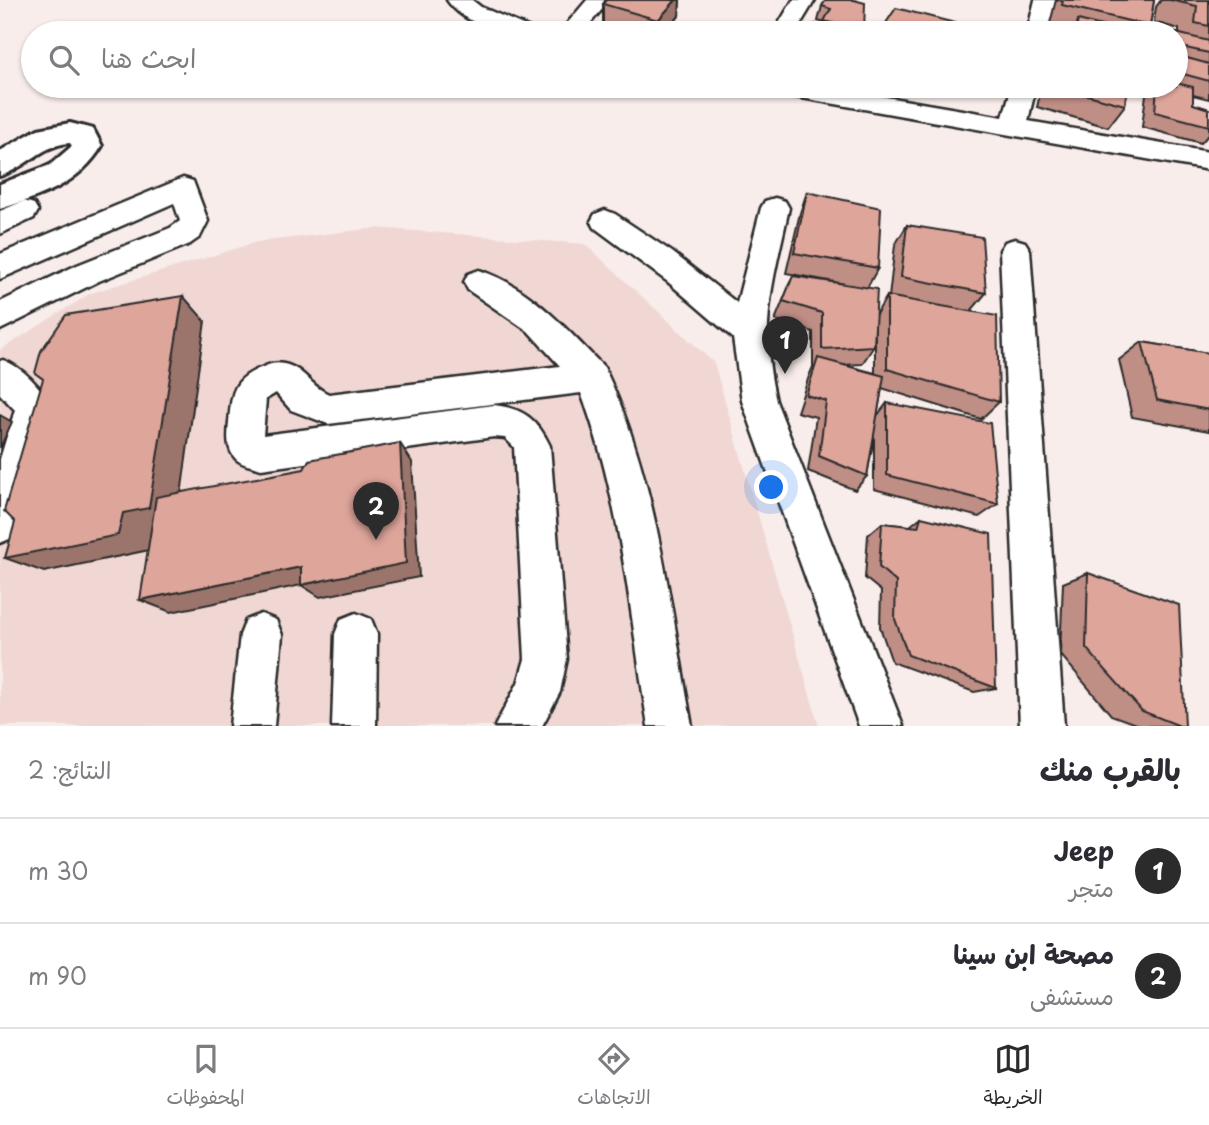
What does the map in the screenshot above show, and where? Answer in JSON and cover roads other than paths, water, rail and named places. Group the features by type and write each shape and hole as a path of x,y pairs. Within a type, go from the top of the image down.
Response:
{"main road":[{"path":"0,165 51,133 69,132 82,136 87,146 81,158 8,211"}],"street":[{"path":"458,0 473,12 494,21"},
{"path":"581,21 599,0"},
{"path":"791,21 804,0"},
{"path":"1041,21 1046,0"},
{"path":"846,98 1209,161"},
{"path":"1013,128 1021,98"},
{"path":"775,208 754,298 750,332 751,365 759,401 881,726"},
{"path":"605,221 673,267 750,332"},
{"path":"0,317 88,273 73,234"},
{"path":"1015,250 1042,726"},
{"path":"479,282 539,322 592,377 609,420 632,506 670,726"},
{"path":"0,524 33,405 1,371"},
{"path":"517,726 538,692 546,660 532,446 528,436 517,425 494,421 261,452 250,449 245,442 249,395 256,385 273,378 283,378 296,388 303,399 328,409 592,377"},
{"path":"354,726 356,634"},
{"path":"252,726 261,635"}],"lane":[{"path":"0,267 183,188 194,221 190,229 88,273"}],"place":[{"name":"Jeep","path":"785,374"},
{"name":"مصحة ابن سينا","path":"376,540"}]}
